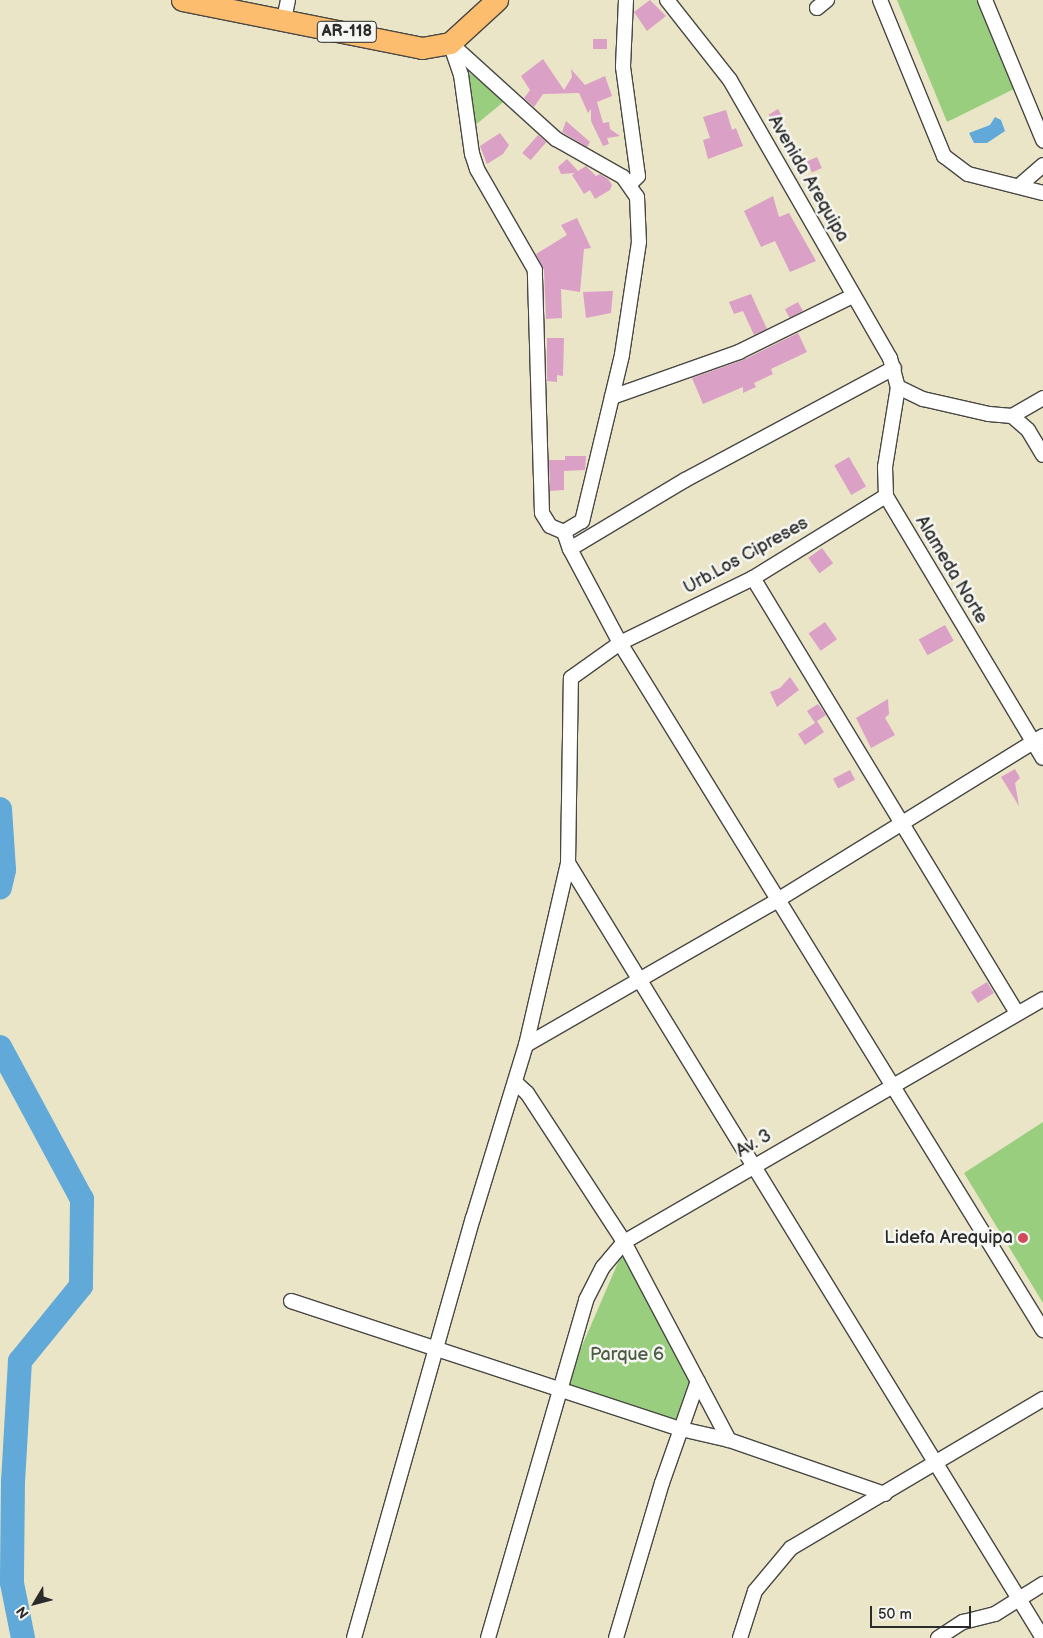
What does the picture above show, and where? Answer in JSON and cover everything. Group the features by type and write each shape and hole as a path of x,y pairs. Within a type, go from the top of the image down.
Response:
{"main road":[{"name":"AR-118","path":"182,0 286,10 422,48 450,43"},
{"path":"450,43 497,0"}],"street":[{"path":"626,0 623,67 638,176 630,184"},
{"name":"Avenida Arequipa","path":"667,0 730,80 894,368 898,387"},
{"path":"880,0 944,156 968,174 1043,193"},
{"path":"985,0 1043,140"},
{"path":"450,43 556,139 623,177 630,184 637,197 640,242 622,355 582,521 564,532"},
{"path":"450,43 461,75 472,154 477,169 535,270 542,513 550,526 564,532 570,549 620,643 776,901 1043,1330"},
{"path":"1019,186 1043,165"},
{"path":"612,397 739,352 853,296"},
{"path":"570,549 685,480 894,368"},
{"path":"898,387 923,399 989,414 1012,416 1043,398"},
{"name":"Alameda Norte","path":"898,387 885,467 886,496 1038,739 1043,758"},
{"path":"1012,416 1028,430 1043,455"},
{"name":"Urb.Los Cipreses","path":"568,864 571,678 620,643 753,578 886,496"},
{"path":"753,578 1017,1013"},
{"path":"526,1045 638,978 776,901 1038,739"},
{"path":"568,864 1043,1638"},
{"path":"354,1638 436,1349 526,1045 568,864"},
{"name":"Av. 3","path":"488,1638 586,1300 602,1267 624,1242 1043,999"},
{"path":"515,1082 527,1093 624,1242 730,1440"},
{"path":"291,1301 436,1349 560,1387 681,1429 730,1440 885,1494"},
{"path":"616,1638 681,1429 698,1382"},
{"path":"740,1638 755,1591 791,1548 1043,1399"},
{"path":"938,1638 963,1622 995,1614 1043,1584"}],"green space":[{"path":"897,0 977,0 1014,89 947,122"},
{"path":"468,72 507,99 473,127"},
{"name":"Lidefa Arequipa","path":"1043,1122 1043,1303 964,1173"},
{"name":"Parque 6","path":"623,1251 690,1379 681,1429 678,1420 566,1383"}],"water":[{"path":"995,117 1001,120 1005,131 987,143 974,143 969,133 990,125"}],"building":[{"path":"650,0 666,16 647,31 634,12"},
{"path":"593,39 607,39 607,49 593,49"},
{"path":"543,59 564,90 572,77 571,69 585,85 605,76 612,96 597,102 603,123 609,122 610,129 620,136 607,138 609,144 603,146 591,121 591,109 588,113 579,93 543,94 534,107 524,98 530,90 521,76"},
{"path":"778,109 784,119 775,125 769,115"},
{"path":"726,110 732,130 736,128 743,146 708,159 703,140 710,138 703,117"},
{"path":"566,121 590,142 587,147 562,132"},
{"path":"500,133 509,145 503,154 487,164 480,146"},
{"path":"538,135 546,142 531,160 522,153"},
{"path":"817,157 822,168 812,172 807,161"},
{"path":"567,159 578,171 586,166 596,176 600,174 608,179 612,185 610,190 595,199 590,190 584,194 572,175 575,173 561,174 558,167"},
{"path":"773,196 779,217 789,213 816,261 790,272 775,241 761,247 744,211"},
{"path":"577,218 591,248 584,249 580,292 561,289 562,318 546,319 544,270 536,254 567,235 561,225"},
{"path":"613,291 611,313 586,318 583,292"},
{"path":"751,294 767,329 754,335 743,311 734,314 729,302"},
{"path":"798,302 803,311 790,318 785,309"},
{"path":"798,333 807,352 771,369 773,374 754,383 756,387 743,393 743,387 703,404 692,378 743,360"},
{"path":"547,338 564,338 563,376 557,375 557,382 547,381"},
{"path":"565,456 586,456 585,470 564,471 564,490 550,491 549,460 565,460"},
{"path":"849,457 866,486 851,495 834,465"},
{"path":"822,548 833,563 819,573 808,558"},
{"path":"825,622 837,639 821,651 809,633"},
{"path":"945,625 954,641 927,655 919,640"},
{"path":"790,677 799,690 777,707 770,692 780,688"},
{"path":"888,699 889,714 885,718 895,735 871,748 856,718"},
{"path":"818,704 826,715 817,721 824,732 805,745 798,734 815,723 807,711"},
{"path":"1015,769 1020,778 1015,783 1019,806 1001,777"},
{"path":"850,770 855,780 838,788 833,779"},
{"path":"987,982 994,993 978,1003 971,992"}],"waterway":[{"path":"0,809 4,870 0,888"},
{"path":"0,1047 82,1199 81,1286 20,1361 13,1481 12,1583 23,1638"}],"place":[{"name":"Lidefa Arequipa","path":"1023,1238"}]}
